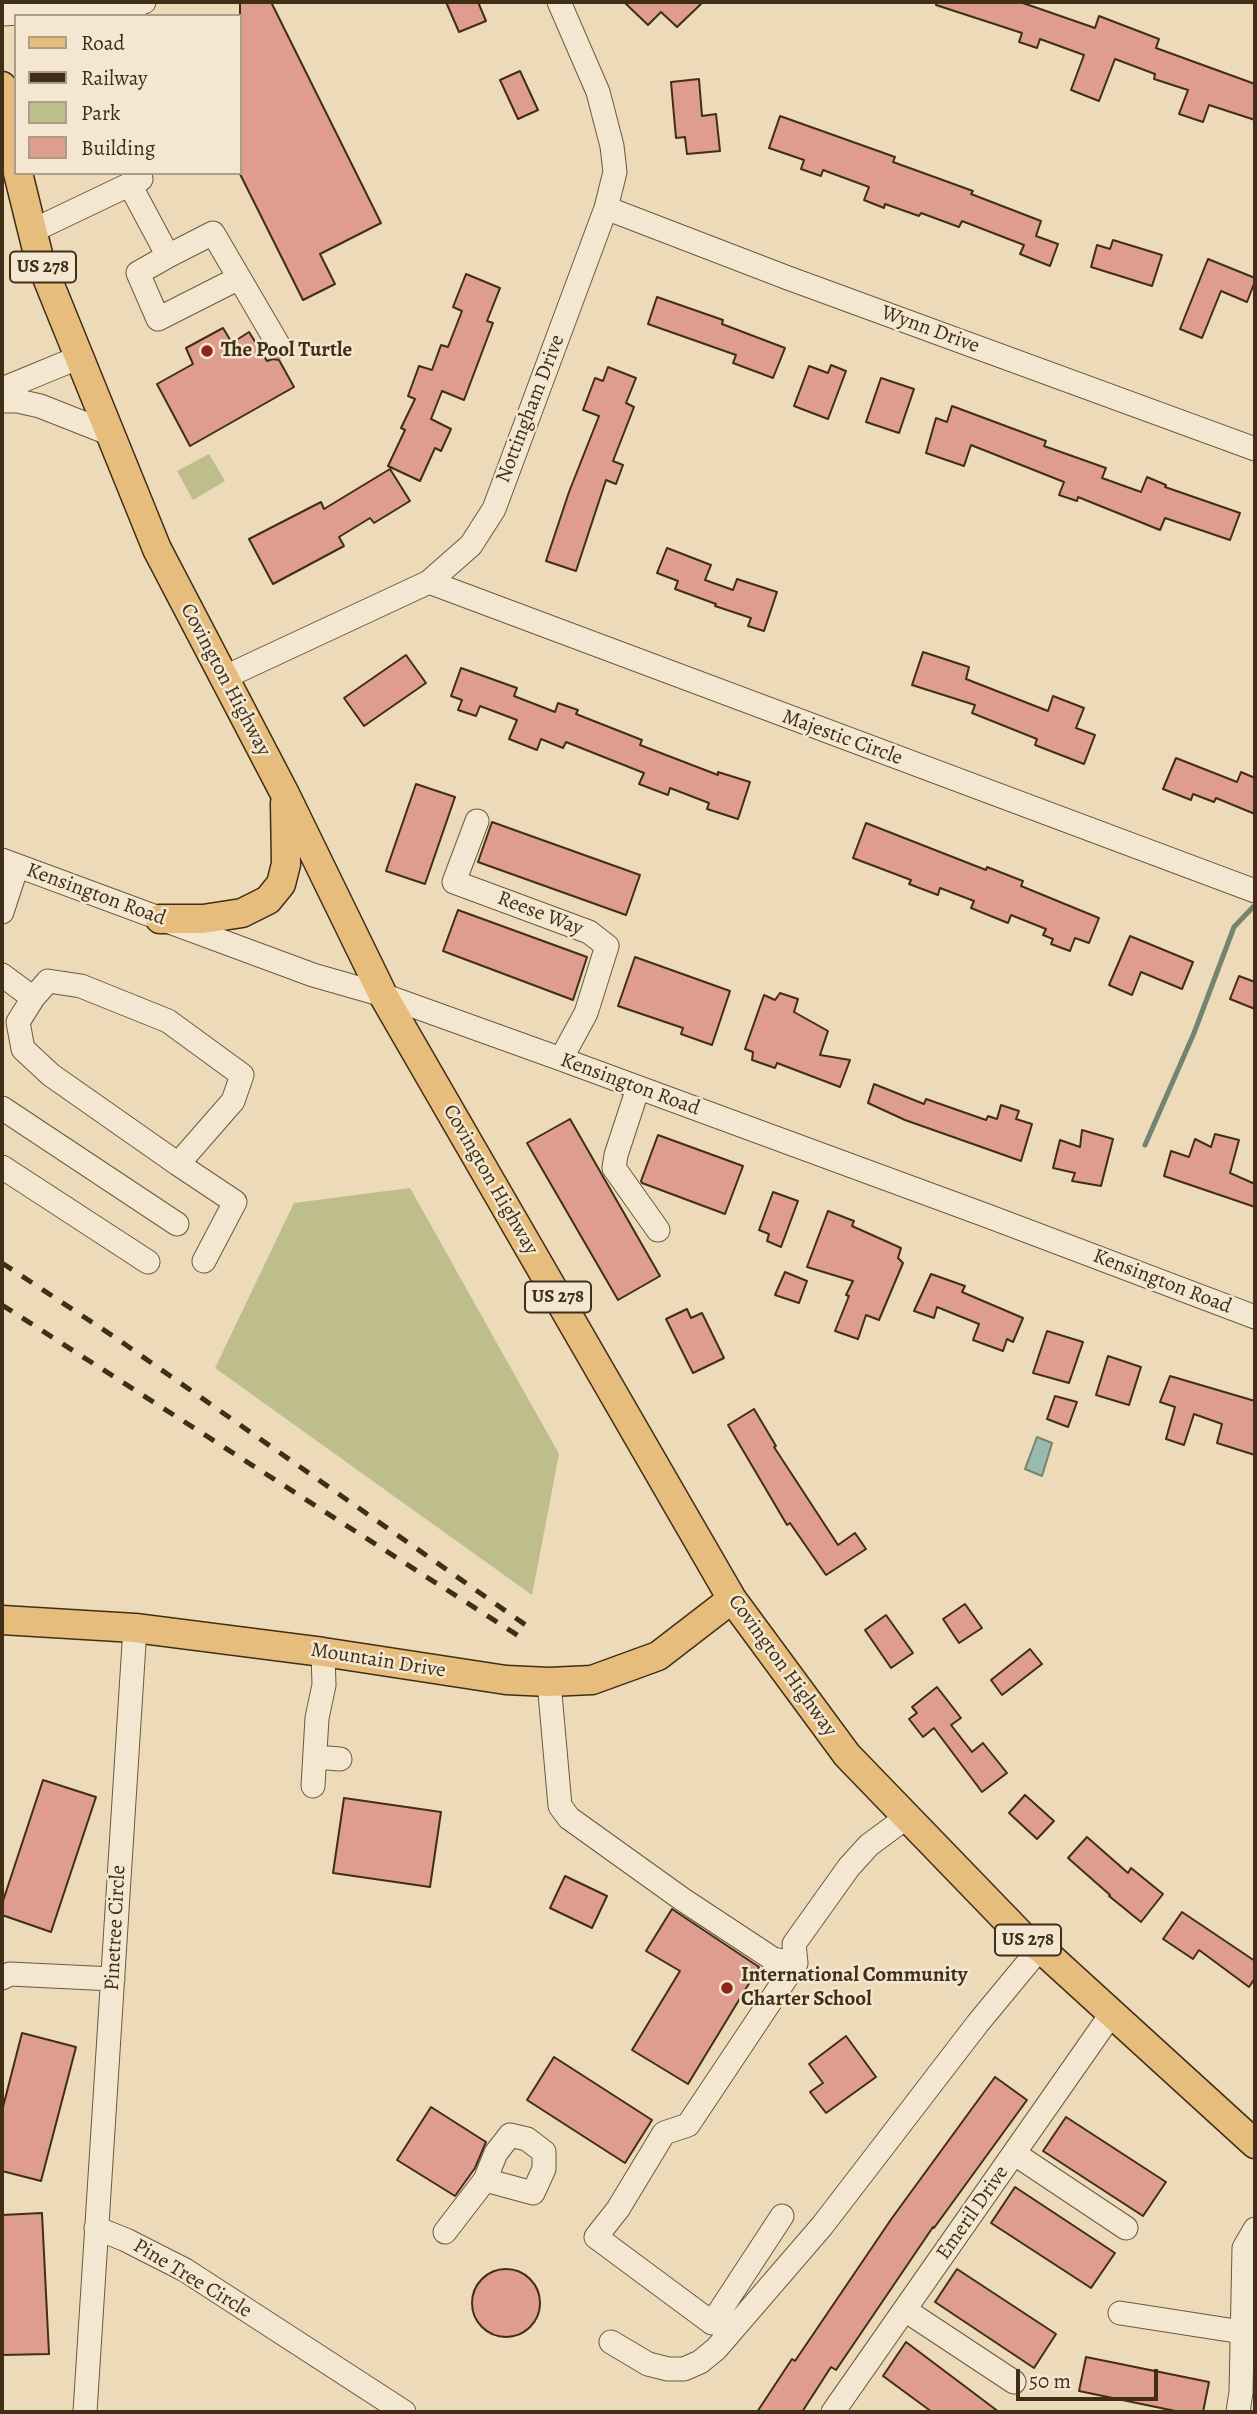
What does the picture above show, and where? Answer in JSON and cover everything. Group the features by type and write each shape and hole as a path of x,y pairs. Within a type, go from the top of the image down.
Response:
{"main road":[{"path":"2,86 8,135 14,158"},
{"name":"Covington Highway","path":"18,175 39,258 157,550 285,794 383,995 732,1599 847,1755 1022,1936 1040,1948 1255,2144"},
{"path":"160,919 204,919 242,913 268,900 281,884 286,864 285,794"},
{"name":"Mountain Drive","path":"2,1620 135,1628 323,1651 506,1680 549,1682 592,1679 658,1656 732,1599"}],"street":[{"path":"2,14 132,7 144,2"},
{"name":"Nottingham Drive","path":"223,678 429,582 471,545 494,509 606,208 615,172 612,146 598,92 559,2"},
{"path":"32,231 134,179 168,256"},
{"name":"Wynn Drive","path":"606,208 788,278 1255,449"},
{"path":"239,278 158,319 138,273 213,233 279,346"},
{"path":"2,389 79,357"},
{"path":"2,401 40,405 111,433"},
{"name":"Majestic Circle","path":"429,582 1255,891"},
{"name":"Reese Way","path":"477,821 454,882 589,932 607,946 586,1013 561,1059"},
{"path":"2,912 10,863"},
{"name":"Kensington Road","path":"10,863 313,975 383,995 561,1059 985,1214 1255,1317"},
{"path":"2,975 33,998"},
{"path":"178,1164 233,1101 242,1075 168,1020 81,986 48,981 18,1022 23,1049 51,1075 178,1164 235,1202 204,1261"},
{"path":"638,1088 614,1168 658,1230"},
{"path":"2,1108 177,1224"},
{"path":"2,1167 148,1262"},
{"name":"Pinetree Circle","path":"96,2228 135,1628"},
{"path":"313,1786 317,1718 324,1685 323,1651"},
{"path":"549,1682 560,1806 569,1818 632,1865 773,1959 796,1963"},
{"path":"315,1757 340,1759"},
{"path":"782,2216 712,2323 596,2237 624,2200 664,2133 688,2125 796,1963 794,1944 849,1867 869,1844 907,1817"},
{"path":"611,2342 648,2364 668,2370 684,2369 716,2349 822,2226 978,2023 1040,1948"},
{"path":"2,1978 10,1974 113,1979"},
{"name":"Emeril Drive","path":"832,2412 1112,2013"},
{"path":"1015,2154 1126,2228"},
{"path":"445,2232 485,2180"},
{"path":"85,2412 96,2228"},
{"name":"Pine Tree Circle","path":"96,2228 185,2270 404,2412"},
{"path":"1238,2412 1241,2392 1244,2248 1255,2229"},
{"path":"905,2310 1014,2382"},
{"path":"1120,2313 1242,2332"}],"green space":[{"path":"209,454 225,481 193,500 177,471"},
{"path":"410,1188 559,1454 532,1595 215,1368 294,1203"}],"shaded area":[{"path":"1037,1437 1052,1443 1042,1476 1025,1469"}],"building":[{"path":"240,2 271,2 381,223 320,254 335,284 303,300 240,175"},
{"path":"446,2 478,2 486,21 459,32"},
{"path":"624,2 703,2 677,27 661,12 648,25"},
{"path":"936,2 1020,2 1095,28 1099,16 1159,39 1156,48 1255,84 1255,120 1209,105 1203,122 1179,114 1188,90 1154,79 1155,74 1115,59 1099,101 1071,90 1084,55 1040,39 1037,48 1019,42 1022,33 936,5"},
{"path":"520,71 538,110 518,119 500,80"},
{"path":"699,79 702,116 716,114 720,151 687,154 685,137 676,138 671,82"},
{"path":"780,116 895,157 893,162 973,191 971,194 1041,221 1036,236 1058,244 1050,266 1020,254 1024,245 962,221 959,227 921,213 919,216 885,204 884,208 864,200 869,187 823,170 821,176 801,169 804,160 769,148"},
{"path":"1113,240 1162,255 1152,286 1091,267 1097,245 1110,249"},
{"path":"1208,259 1255,278 1255,281 1247,302 1221,291 1202,338 1180,329"},
{"path":"466,274 500,288 487,321 493,323 464,400 442,391 431,419 451,429 441,451 435,448 420,481 388,466 405,430 401,428 415,399 408,396 419,366 432,370 441,345 448,347 462,311 453,307"},
{"path":"657,297 723,320 722,324 785,348 773,378 733,363 736,355 648,324"},
{"path":"223,328 232,343 249,332 267,361 279,360 294,387 190,446 157,384 193,364 186,348"},
{"path":"831,365 846,371 828,419 794,406 809,366 828,373"},
{"path":"608,367 636,378 626,403 634,407 613,461 623,465 616,484 606,480 576,571 546,561 599,416 583,410 595,378 603,381"},
{"path":"881,378 914,389 899,433 866,422"},
{"path":"952,406 1046,441 1044,446 1106,468 1102,478 1141,492 1147,477 1166,485 1165,487 1240,513 1230,540 1165,518 1160,530 1078,497 1077,501 1059,495 1064,482 971,445 964,466 926,453 936,418 947,422"},
{"path":"390,469 410,501 374,523 370,518 339,537 344,546 273,584 249,539 321,502 324,509"},
{"path":"667,548 711,565 705,580 733,590 737,579 777,592 764,631 748,626 751,618 675,589 678,581 657,573"},
{"path":"923,652 969,667 966,679 1048,711 1053,696 1084,708 1076,728 1095,735 1084,764 1035,745 1037,739 972,713 975,705 912,685"},
{"path":"406,655 426,683 364,726 344,698"},
{"path":"461,668 517,688 514,696 555,712 558,703 578,710 576,714 642,740 640,745 718,775 718,772 750,782 738,819 707,809 709,803 670,788 668,795 639,784 644,773 566,742 563,748 541,739 537,750 509,739 517,720 480,706 476,716 458,710 462,700 451,696"},
{"path":"1176,758 1237,782 1241,772 1255,778 1255,814 1216,798 1214,802 1193,794 1191,800 1163,789"},
{"path":"416,784 455,797 425,884 386,871"},
{"path":"492,822 640,875 626,915 478,862"},
{"path":"866,823 986,870 987,867 1023,881 1021,886 1099,918 1089,943 1075,938 1070,951 1051,944 1053,939 1043,935 1046,929 1011,915 1008,923 971,908 974,901 940,888 938,895 909,884 911,880 853,858"},
{"path":"458,910 587,957 573,1000 443,951"},
{"path":"1130,936 1193,962 1182,989 1141,972 1132,995 1109,985"},
{"path":"635,957 730,991 712,1045 681,1034 683,1028 618,1006"},
{"path":"1239,976 1255,982 1255,1009 1230,999"},
{"path":"780,993 798,999 794,1012 828,1031 820,1055 850,1060 840,1087 777,1063 775,1068 752,1060 753,1052 745,1049 764,995 775,1000"},
{"path":"874,1084 924,1104 926,1099 986,1120 988,1116 997,1119 1001,1105 1019,1111 1016,1119 1032,1124 1021,1161 905,1120 868,1103"},
{"path":"570,1119 660,1276 618,1300 527,1143"},
{"path":"1082,1130 1113,1139 1101,1186 1072,1181 1075,1173 1053,1168 1060,1140 1080,1147"},
{"path":"1215,1134 1239,1140 1230,1173 1255,1184 1255,1207 1164,1176 1171,1151 1189,1157 1195,1139 1211,1147"},
{"path":"658,1135 743,1166 725,1214 642,1183"},
{"path":"773,1192 798,1201 781,1247 767,1241 769,1234 759,1230"},
{"path":"828,1211 854,1221 852,1226 901,1248 898,1258 903,1263 879,1320 866,1315 858,1339 835,1331 853,1281 807,1267"},
{"path":"785,1272 807,1281 799,1303 775,1295"},
{"path":"931,1274 965,1286 962,1292 1023,1318 1013,1342 1007,1339 1003,1351 973,1340 979,1324 937,1307 934,1318 914,1311"},
{"path":"687,1309 691,1318 702,1313 724,1358 693,1373 666,1319"},
{"path":"1047,1331 1083,1342 1069,1383 1033,1373"},
{"path":"1108,1356 1141,1367 1129,1405 1096,1395"},
{"path":"1170,1376 1255,1401 1255,1455 1217,1443 1222,1424 1194,1414 1184,1445 1166,1439 1175,1407 1160,1402"},
{"path":"1055,1396 1077,1402 1068,1427 1047,1419"},
{"path":"754,1409 776,1446 774,1447 838,1545 855,1533 866,1549 826,1575 790,1523 787,1525 728,1425"},
{"path":"965,1604 982,1628 959,1643 943,1619"},
{"path":"886,1615 913,1653 891,1668 865,1630"},
{"path":"1030,1649 1042,1664 1002,1695 991,1680"},
{"path":"937,1687 961,1718 951,1725 972,1752 983,1743 1007,1773 982,1792 934,1728 923,1737 909,1719 917,1713 912,1707"},
{"path":"43,1780 96,1797 51,1932 2,1915 2,1904"},
{"path":"1025,1795 1054,1821 1037,1839 1009,1813"},
{"path":"344,1798 441,1812 430,1887 333,1873"},
{"path":"1087,1837 1128,1873 1131,1868 1163,1894 1141,1922 1068,1858"},
{"path":"565,1876 607,1896 592,1928 550,1908"},
{"path":"672,1909 759,1967 688,2084 632,2050 680,1971 646,1951"},
{"path":"1182,1912 1255,1961 1255,1978 1249,1987 1199,1950 1193,1959 1163,1939"},
{"path":"22,2033 76,2047 41,2181 2,2171 2,2111"},
{"path":"846,2036 876,2077 826,2113 810,2092 823,2083 809,2064"},
{"path":"554,2057 652,2120 625,2163 527,2100"},
{"path":"995,2077 1027,2100 933,2227 836,2370 831,2367 802,2412 757,2412 892,2218"},
{"path":"431,2107 486,2142 475,2168 455,2196 397,2160"},
{"path":"1066,2117 1166,2182 1143,2216 1043,2151"},
{"path":"1015,2187 1115,2253 1091,2288 991,2223"},
{"path":"42,2213 49,2354 2,2355 2,2215"},
{"path":"506,2269 519,2272 530,2279 537,2290 540,2303 537,2316 530,2327 519,2334 506,2337 493,2334 482,2327 475,2316 472,2303 475,2290 482,2279 493,2272"},
{"path":"957,2269 1056,2334 1034,2368 935,2302"},
{"path":"906,2342 999,2412 932,2412 883,2376"},
{"path":"1086,2357 1209,2382 1203,2412 1180,2412 1079,2391"}],"waterway":[{"path":"1145,1145 1194,1033 1234,927 1253,907"}],"railway":[{"path":"2,1263 116,1338 530,1628"},
{"path":"2,1305 522,1638"}],"place":[{"name":"The Pool Turtle","path":"207,351"},
{"name":"International Community Charter School","path":"727,1988"}]}
